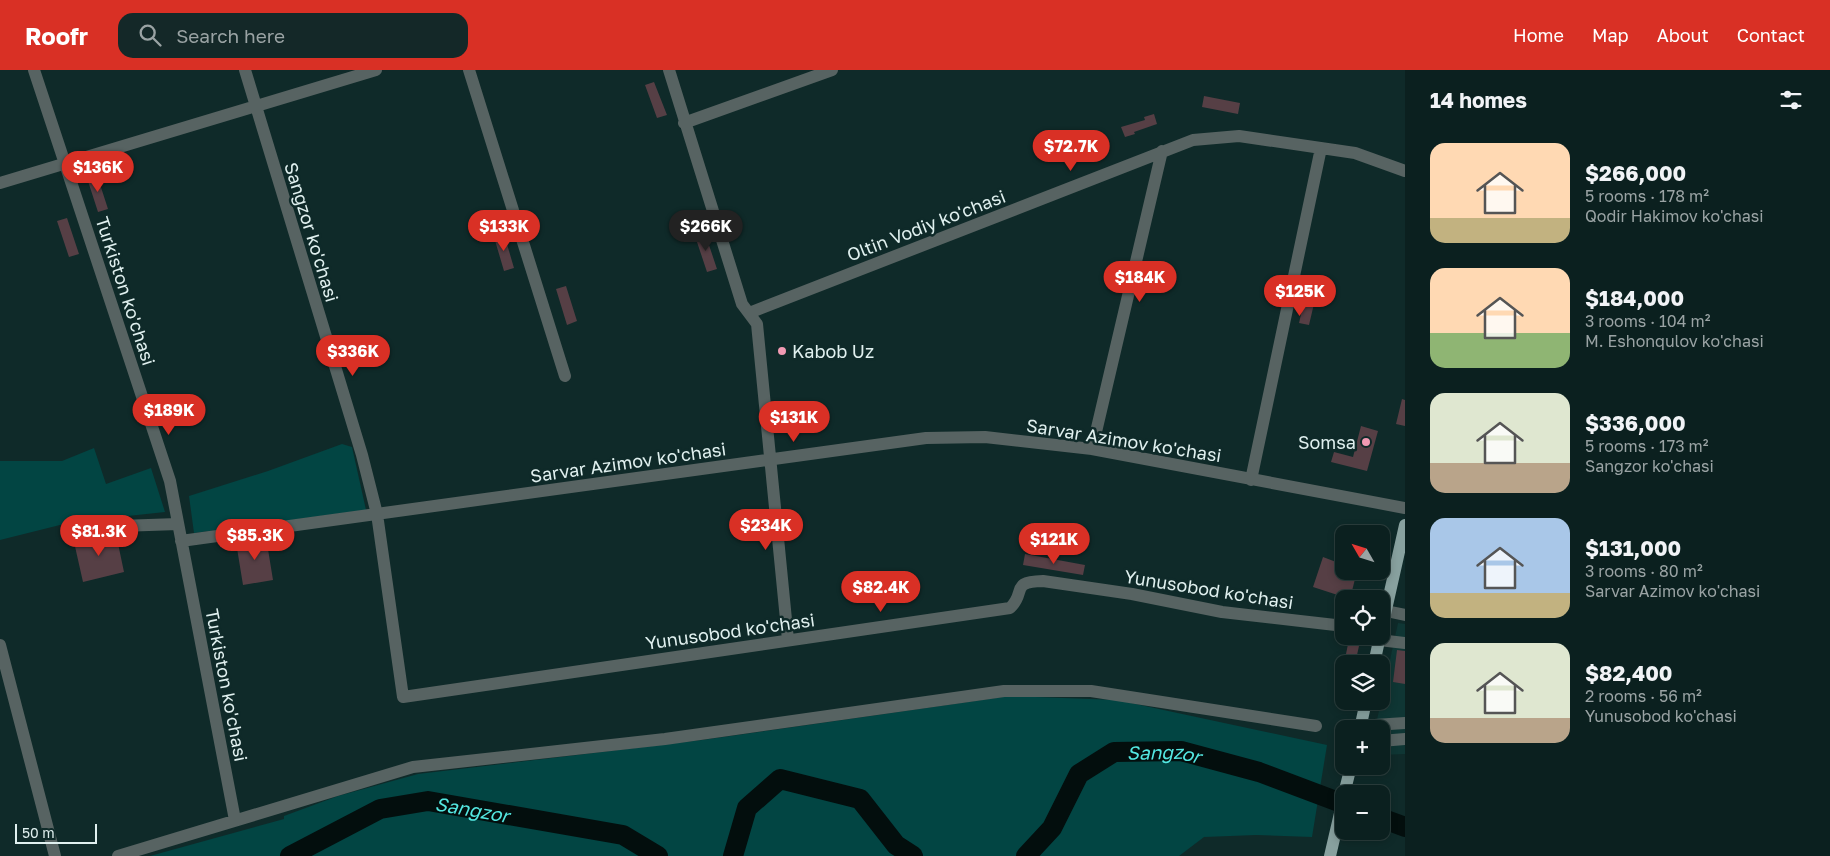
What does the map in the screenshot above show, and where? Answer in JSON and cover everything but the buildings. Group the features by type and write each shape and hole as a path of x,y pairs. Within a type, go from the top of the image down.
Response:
{"main road":[{"path":"1390,593 1405,525"},
{"path":"1330,856 1335,832"}],"street":[{"name":"Turkiston ko'chasi","path":"34,70 170,481 235,820"},
{"name":"Sangzor ko'chasi","path":"245,70 362,455 377,514 403,697"},
{"path":"0,183 376,70"},
{"path":"469,70 564,376"},
{"path":"669,70 742,304 757,324 772,460 788,640"},
{"path":"684,123 832,70"},
{"name":"Oltin Vodiy ko'chasi","path":"749,313 1193,140 1239,136 1355,153 1405,171"},
{"path":"1251,480 1321,148"},
{"path":"1092,449 1162,151"},
{"name":"Sarvar Azimov ko'chasi","path":"181,541 926,438 985,436 1092,449 1405,508"},
{"path":"90,527 178,524"},
{"name":"Yunusobod ko'chasi","path":"403,697 1010,608 1014,605 1021,586 1028,581 1043,580 1132,594 1222,612 1335,625"},
{"path":"1390,612 1405,615"},
{"path":"1390,637 1405,643"},
{"path":"0,644 55,856"},
{"path":"118,856 413,767 665,739 1004,691 1091,691 1316,726"},
{"path":"1390,724 1405,723"},
{"path":"1390,740 1405,739"}],"shaded area":[{"path":"342,444 352,447 366,510 194,533 189,496 268,471"},
{"path":"94,448 106,484 151,468 165,512 72,522 0,540 0,461 62,461"},
{"path":"1398,623 1405,624 1405,754 1390,755 1390,720 1377,720 1379,710 1390,710 1390,660"},
{"path":"1010,696 1117,700 1327,745 1312,837 1256,835 1204,837 1179,856 150,856 284,819 284,816 338,796 418,774 702,740"}],"waterway":[{"name":"Sangzor","path":"1026,856 1052,828 1079,774 1114,752 1181,751 1259,772 1335,801"},
{"name":"Sangzor","path":"733,856 747,808 780,779 860,799 896,845 913,856"},
{"name":"Sangzor","path":"290,856 380,809 428,801 623,835 658,856"},
{"name":"Sangzor","path":"1390,821 1405,827"}],"place":[{"name":"Kabob Uz","path":"782,351"},
{"name":"Somsa","path":"1366,442"}]}
